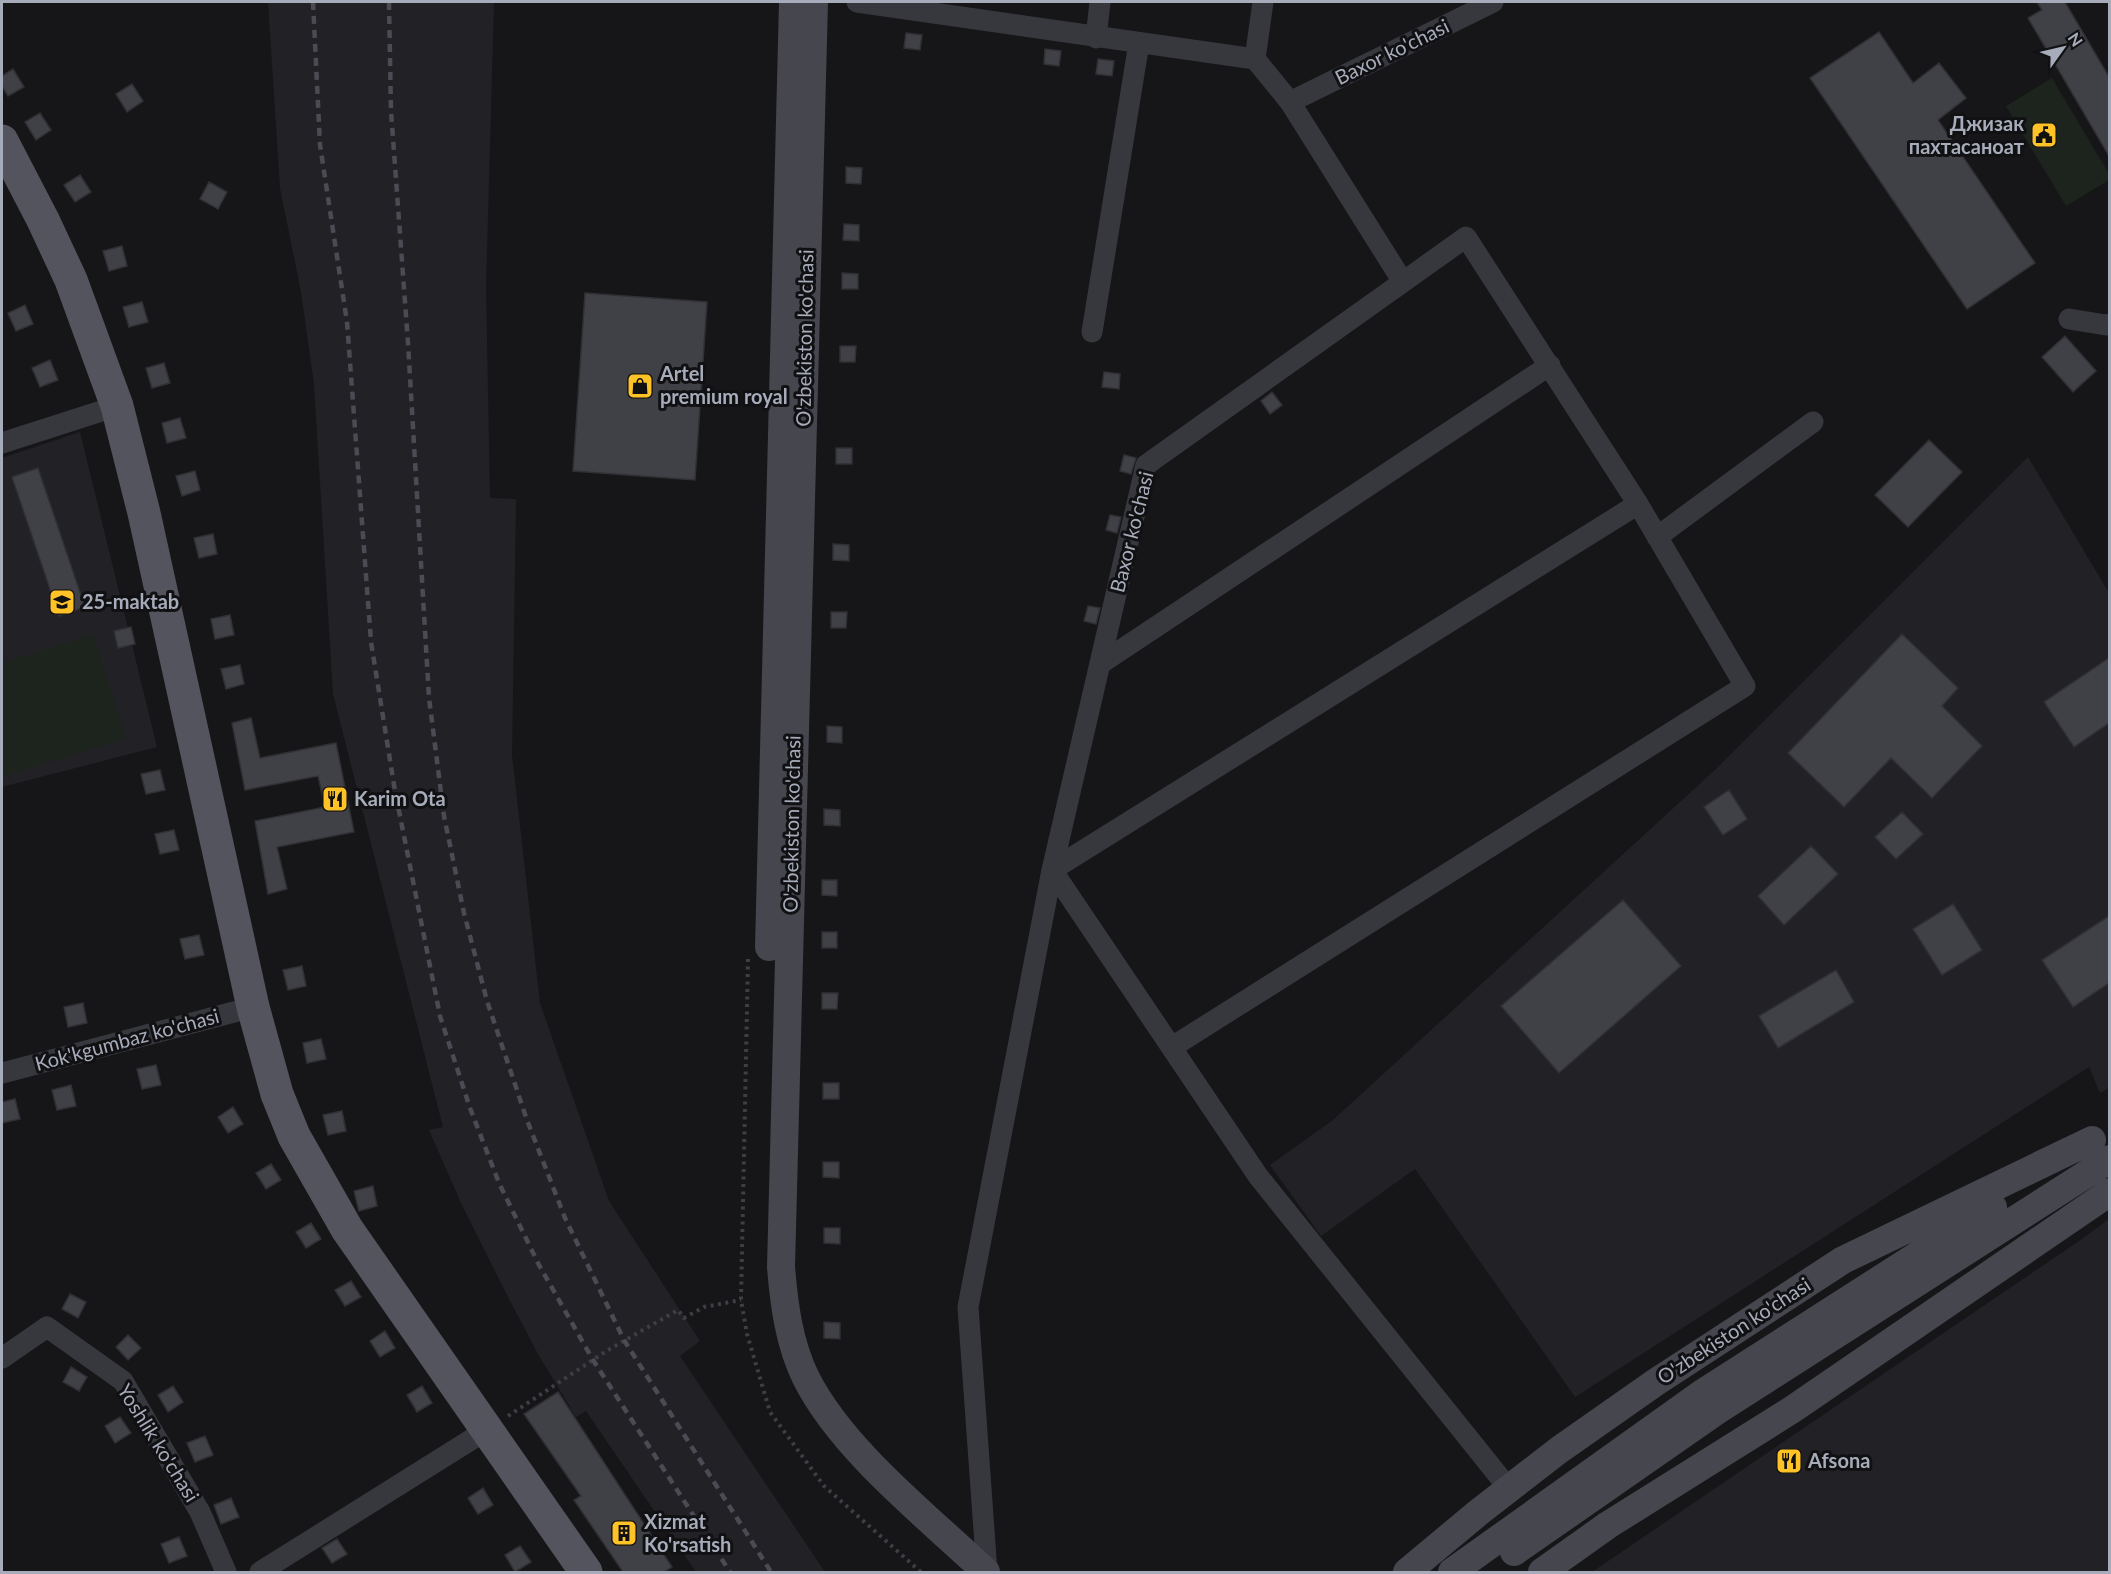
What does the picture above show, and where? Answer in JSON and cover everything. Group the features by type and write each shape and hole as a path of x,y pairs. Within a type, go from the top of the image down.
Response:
{"main road":[{"name":"O'zbekiston ko'chasi","path":"793,2 762,1269 767,1307 781,1355 807,1411 863,1481 963,1572"},
{"name":"O'zbekiston ko'chasi","path":"814,2 781,1267 783,1294 796,1350 806,1377 820,1401 873,1466 986,1572"},
{"path":"2,141 71,280 117,406 144,513 253,1007 277,1094 294,1136 347,1229 585,1572"},
{"name":"O'zbekiston ko'chasi","path":"1407,1572 1559,1450 1656,1382 1843,1260 2104,1143"},
{"name":"O'zbekiston ko'chasi","path":"1452,1572 1704,1392 2104,1143"},
{"path":"1485,1572 1718,1410 2049,1199 2104,1143"},
{"path":"1542,1572 1608,1525 1793,1409 2109,1192"},
{"path":"2044,1235 2049,1199"}],"street":[{"path":"856,2 1255,59 1290,102 1403,282"},
{"path":"1096,38 1100,2"},
{"path":"1255,59 1263,2"},
{"name":"Baxor ko'chasi","path":"1290,102 1493,2"},
{"path":"1092,332 1139,43"},
{"name":"Baxor ko'chasi","path":"986,1572 969,1307 1052,870 1146,465 1466,237 1550,365"},
{"path":"2069,319 2109,324"},
{"path":"1100,664 1550,365 1638,504 1745,686 1172,1047"},
{"path":"2,443 117,406"},
{"path":"1657,537 1813,423"},
{"path":"1510,1490 1258,1176 1052,870 1638,504"},
{"name":"Kok'kgumbaz ko'chasi","path":"2,1073 253,1007"},
{"name":"Yoshlik ko'chasi","path":"2,1358 47,1328 123,1382 200,1512 226,1572"},
{"path":"260,1572 485,1431"}],"path":[{"path":"485,1431 608,1350 678,1310 684,1318 704,1307 741,1300"}],"shaded area":[{"path":"268,2 494,2 486,287 490,498 516,499 512,755 540,1003 609,1201 700,1341 680,1356 825,1572 696,1572 586,1411 576,1417 538,1354 505,1291 461,1203 429,1130 443,1127 333,694 314,384 301,292 280,188"},
{"path":"2052,78 2109,174 2109,180 2066,206 2006,106"},
{"name":"25-maktab","path":"80,432 157,747 2,787 2,458"},
{"path":"2028,457 2109,593 2109,1088 2100,1093 2089,1067 1575,1397 1415,1169 1321,1236 1270,1165 1333,1120 1717,768"},
{"path":"93,634 126,738 2,777 2,663"},
{"path":"2109,1219 2109,1572 1592,1572 2079,1241"}],"building":[{"path":"2037,2 2065,2 2109,77 2109,156 2028,18 2042,10"},
{"path":"1879,32 1913,83 1939,63 1966,98 1938,120 2035,263 1967,309 1810,78"},
{"path":"906,33 922,35 920,50 904,48"},
{"path":"1045,49 1061,51 1059,66 1044,64"},
{"path":"1098,59 1114,61 1112,76 1096,74"},
{"path":"13,69 24,87 8,96 2,86 2,76"},
{"path":"132,84 143,101 127,112 116,94"},
{"path":"40,113 51,130 36,140 25,122"},
{"path":"846,167 862,168 861,184 846,183"},
{"path":"80,175 91,192 75,202 64,185"},
{"path":"209,182 227,192 218,209 200,199"},
{"path":"844,224 859,225 859,241 843,240"},
{"path":"122,246 127,266 109,271 103,251"},
{"path":"842,273 858,274 858,289 842,289"},
{"name":"Artel premium royal","path":"585,293 707,302 695,480 573,471"},
{"path":"142,302 148,322 129,327 123,307"},
{"path":"25,305 33,324 16,331 8,313"},
{"path":"2065,336 2096,371 2073,392 2042,357"},
{"path":"840,346 856,346 855,362 840,362"},
{"path":"50,360 58,380 40,387 32,368"},
{"path":"164,363 170,383 152,388 146,368"},
{"path":"1104,372 1120,374 1119,389 1102,387"},
{"path":"1272,392 1282,405 1270,414 1261,401"},
{"path":"180,418 186,438 167,443 162,423"},
{"path":"1929,440 1962,472 1908,527 1875,495"},
{"path":"836,448 852,448 852,464 836,464"},
{"path":"1124,455 1136,458 1131,474 1120,471"},
{"path":"38,468 85,607 59,616 12,477"},
{"path":"195,471 200,490 182,496 176,476"},
{"path":"1110,515 1121,517 1117,533 1106,530"},
{"path":"213,534 217,554 199,558 194,538"},
{"path":"833,544 849,545 849,561 833,560"},
{"path":"1088,606 1100,608 1096,624 1084,621"},
{"path":"831,612 847,612 846,628 831,628"},
{"path":"230,615 234,635 215,639 211,619"},
{"path":"131,627 135,644 118,648 114,631"},
{"path":"1902,634 1958,688 1942,706 1982,746 1932,798 1891,758 1844,807 1788,753"},
{"path":"2109,658 2109,723 2074,747 2044,702"},
{"path":"240,665 244,684 226,689 221,669"},
{"name":"Karim Ota","path":"251,718 260,758 336,743 354,832 277,847 287,889 268,894 255,821 325,807 318,776 245,790 232,723"},
{"path":"827,726 842,727 842,743 827,742"},
{"path":"160,770 165,790 146,794 141,774"},
{"path":"1729,790 1747,819 1723,835 1704,807"},
{"path":"824,809 840,810 840,826 824,825"},
{"path":"1902,812 1923,834 1896,859 1875,837"},
{"path":"174,830 179,850 160,854 155,834"},
{"path":"1811,846 1838,874 1784,925 1758,896"},
{"path":"822,880 837,880 837,896 822,895"},
{"path":"1623,900 1681,966 1559,1073 1501,1006"},
{"path":"1953,904 1982,950 1942,975 1913,929"},
{"path":"2109,916 2109,983 2073,1007 2042,960"},
{"path":"822,932 837,932 837,948 822,948"},
{"path":"199,935 204,955 185,959 180,939"},
{"path":"302,966 306,986 288,990 283,970"},
{"path":"1836,970 1854,1002 1778,1048 1759,1016"},
{"path":"822,993 838,993 837,1009 822,1009"},
{"path":"83,1003 87,1023 68,1027 64,1007"},
{"path":"321,1039 326,1059 307,1063 303,1043"},
{"path":"156,1065 161,1085 142,1089 137,1069"},
{"path":"823,1083 839,1083 839,1099 823,1099"},
{"path":"71,1085 76,1106 57,1110 52,1090"},
{"path":"15,1099 20,1119 2,1123 2,1102"},
{"path":"233,1107 243,1124 228,1133 218,1117"},
{"path":"342,1111 346,1131 328,1135 323,1115"},
{"path":"823,1162 839,1162 839,1178 823,1177"},
{"path":"271,1164 281,1180 266,1189 256,1173"},
{"path":"373,1186 377,1206 359,1211 354,1191"},
{"path":"311,1223 321,1239 306,1248 296,1232"},
{"path":"824,1228 840,1228 840,1244 824,1243"},
{"path":"351,1281 361,1297 345,1306 335,1290"},
{"path":"70,1294 86,1302 78,1318 62,1309"},
{"path":"824,1322 840,1323 840,1339 824,1338"},
{"path":"385,1331 395,1348 380,1357 370,1341"},
{"path":"128,1335 141,1348 128,1360 116,1347"},
{"path":"71,1367 87,1377 79,1391 63,1382"},
{"path":"173,1386 183,1402 168,1412 158,1395"},
{"path":"422,1386 432,1403 417,1412 407,1395"},
{"path":"558,1392 672,1567 664,1572 623,1572 574,1500 581,1496 524,1414"},
{"path":"120,1417 131,1433 115,1443 105,1426"},
{"path":"205,1436 213,1455 195,1462 187,1443"},
{"path":"483,1488 493,1505 478,1514 468,1498"},
{"path":"231,1498 239,1517 221,1524 214,1505"},
{"path":"179,1537 187,1556 169,1563 161,1544"},
{"path":"337,1539 347,1554 332,1563 322,1548"},
{"path":"520,1546 531,1562 515,1572 505,1555"}],"railway":[{"path":"313,2 320,145 347,322 371,642 395,791 440,1016 470,1108 499,1183 539,1265 593,1360 730,1572"},
{"path":"389,2 391,111 408,343 429,698 444,816 464,913 487,1001 527,1120 565,1218 624,1340 771,1572"}],"place":[{"name":"Джизак пахтасаноат","path":"2044,135"},
{"name":"Artel premium royal","path":"640,386"},
{"name":"25-maktab","path":"62,602"},
{"name":"Karim Ota","path":"335,799"},
{"name":"Afsona","path":"1789,1461"},
{"name":"Xizmat Ko'rsatish","path":"624,1533"}]}
